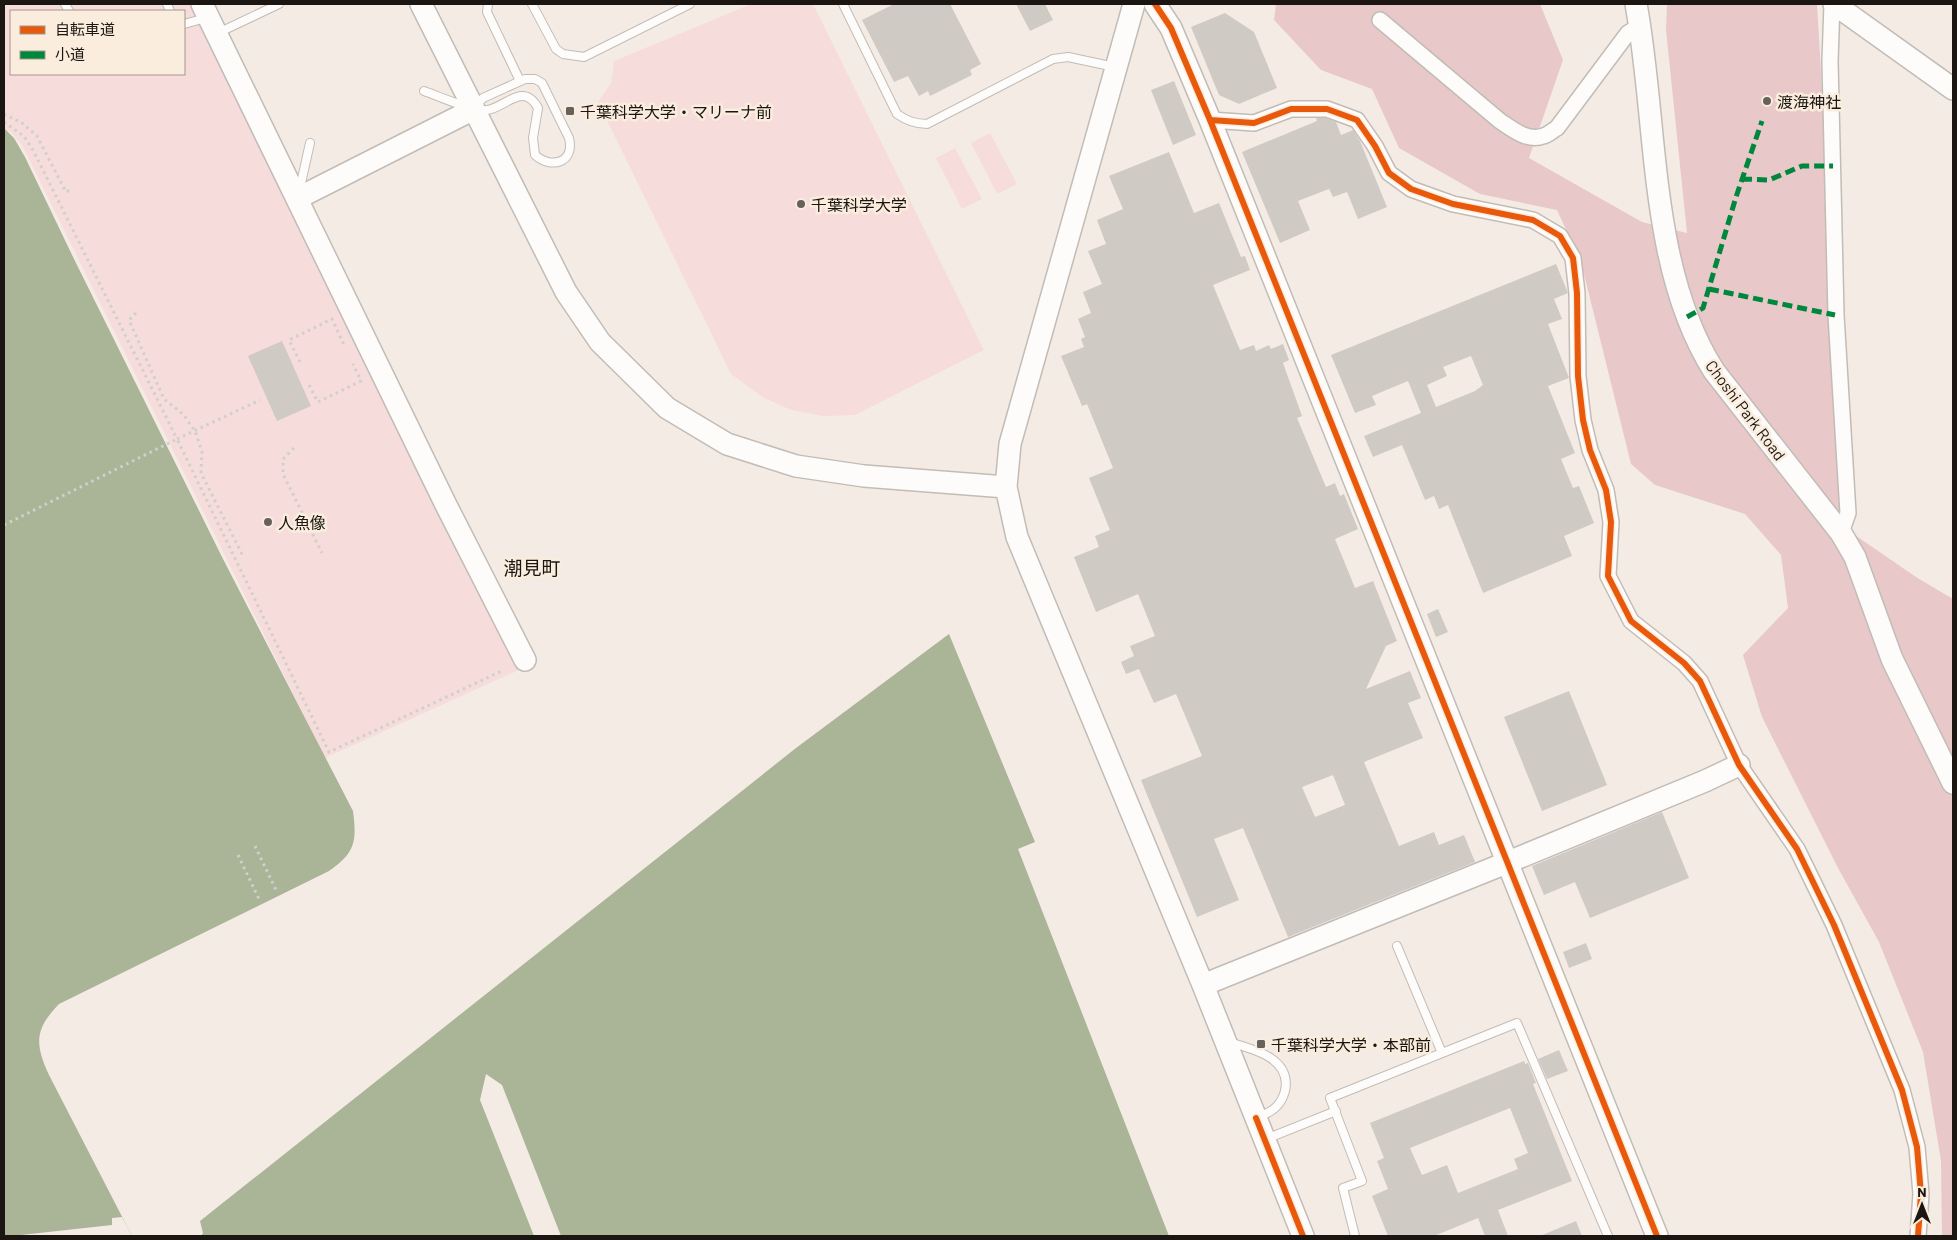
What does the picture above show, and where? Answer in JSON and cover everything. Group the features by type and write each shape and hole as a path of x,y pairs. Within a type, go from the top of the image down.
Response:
{"street":[{"path":"421,4 566,292 600,342 667,408 727,444 796,466 864,476 1006,487"},
{"path":"1134,4 1010,444 1006,487 1017,537 1203,985 1303,1236"},
{"path":"1155,4 1171,28 1210,120 1657,1236"},
{"name":"Choshi Park Road","path":"1636,4 1662,212 1674,272 1687,317 1699,347 1714,371 1841,532 1855,557 1892,659 1953,783"},
{"path":"1833,4 1953,89"},
{"path":"1833,4 1830,62 1836,315 1848,513 1841,532"},
{"path":"209,18 524,660"},
{"path":"1380,20 1500,121 1515,132 1529,137 1542,137 1557,128 1628,33 1640,26"},
{"path":"298,198 474,109"},
{"path":"1210,120 1254,123 1291,110 1328,110 1357,120 1375,146 1389,173 1411,189 1453,204 1533,220 1560,236 1573,258 1576,293 1578,376 1583,420 1590,450 1606,490 1611,522 1608,576 1631,621 1684,663 1700,681 1739,765 1797,849 1834,925 1902,1090 1917,1147 1921,1194 1918,1236"},
{"path":"1203,985 1705,782 1739,765"}],"lane":[{"path":"185,24 279,4"},
{"path":"488,4 487,12 520,81"},
{"path":"532,4 556,49 563,54 584,57 690,4"},
{"path":"843,4 898,114 915,124 926,124 1053,59 1068,57 1116,68"},
{"path":"424,91 474,109 488,110 518,96 527,98 536,103 538,108 533,138 535,155 555,164 562,161 571,145 542,83 535,79 525,79 483,98 474,109"},
{"path":"298,198 310,142"},
{"path":"1397,946 1442,1053"},
{"path":"1355,1236 1343,1188 1362,1181 1330,1098 1518,1023 1608,1236"},
{"path":"1225,1040 1258,1051 1276,1061 1283,1070 1286,1081 1281,1103 1270,1112 1256,1118"},
{"path":"1264,1139 1336,1112"}],"path":[{"path":"4,114 22,123 37,136 66,192 72,189"},
{"path":"4,122 24,136 34,152 177,439 329,752 504,670"},
{"path":"136,313 129,320 164,399 183,414 195,430 202,452 202,473 243,556"},
{"path":"300,362 289,340 332,319 345,347"},
{"path":"309,385 318,402 361,381 352,364"},
{"path":"4,525 195,430 260,400"},
{"path":"294,448 283,459 283,474 322,553"},
{"path":"255,846 277,892"},
{"path":"238,855 259,899"}],"shaded area":[{"path":"4,4 190,4 431,500 519,670 325,758 22,145 10,131 4,130"},
{"path":"751,4 813,4 984,350 855,415 823,416 791,410 764,398 731,374 598,102 611,83 614,61"},
{"path":"1276,4 1540,4 1563,60 1529,158 1642,222 1687,233 1666,30 1667,4 1817,4 1846,499 1852,533 1916,577 1953,599 1953,1236 1942,1236 1941,1161 1923,1052 1879,942 1838,868 1762,717 1743,655 1788,608 1781,555 1745,514 1655,485 1631,464 1581,262 1557,210 1480,194 1399,148 1372,89 1321,70 1274,20"},
{"path":"4,128 14,138 25,157 222,557 353,811 354,839 349,852 338,865 59,1004 45,1022 39,1038 39,1046 44,1064 132,1236 4,1236"},
{"path":"990,133 1017,184 997,194 971,143"},
{"path":"955,148 982,199 962,209 936,158"},
{"path":"949,634 1035,842 1018,849 1169,1236 201,1236 203,1233 200,1221 796,748"}],"pier":[{"path":"486,1074 502,1085 561,1236 534,1236 480,1100"},
{"path":"122,1217 132,1236 12,1236 112,1225 112,1218"}],"building":[{"path":"894,4 950,4 981,64 970,70 972,75 930,96 928,91 919,96 908,76 894,82 862,20"},
{"path":"1016,4 1045,4 1053,20 1030,31"},
{"path":"1225,13 1254,32 1277,88 1239,104 1219,95 1191,27"},
{"path":"1174,81 1196,135 1173,145 1151,90"},
{"path":"1316,118 1325,118 1336,122 1341,135 1353,130 1360,141 1387,207 1358,219 1347,192 1333,197 1329,189 1298,201 1310,230 1280,243 1242,152 1317,121"},
{"path":"1169,152 1194,213 1219,203 1241,257 1245,256 1250,270 1213,285 1240,350 1254,345 1256,351 1269,345 1271,349 1283,344 1289,360 1283,363 1302,416 1297,418 1326,487 1335,483 1340,496 1344,494 1358,529 1335,539 1355,588 1373,581 1397,641 1386,646 1366,689 1410,671 1421,698 1408,703 1423,738 1364,762 1399,846 1434,832 1439,845 1464,835 1475,862 1288,937 1243,828 1214,839 1239,900 1197,917 1141,780 1202,756 1176,694 1154,703 1139,669 1126,674 1121,662 1134,656 1130,646 1155,636 1138,594 1096,612 1074,557 1099,547 1095,536 1110,530 1089,478 1113,468 1087,404 1082,406 1061,356 1084,347 1081,339 1085,337 1078,319 1091,313 1083,292 1102,284 1088,251 1106,244 1097,220 1123,209 1109,176","holes":["1333,775 1345,805 1315,817 1302,787"]},
{"path":"1556,264 1568,293 1554,299 1562,319 1548,324 1569,378 1548,386 1575,453 1561,459 1573,488 1579,486 1594,523 1564,536 1572,556 1483,593 1448,505 1439,509 1434,496 1425,500 1402,445 1373,457 1364,436 1421,413 1408,381 1372,396 1376,405 1355,413 1331,355","holes":["1471,356 1483,385 1475,391 1436,407 1427,385 1447,376 1443,367"]},
{"path":"282,341 311,406 277,421 248,356"},
{"path":"1438,609 1448,632 1436,637 1427,614"},
{"path":"1569,691 1607,785 1542,811 1504,717"},
{"path":"1662,812 1689,878 1590,918 1575,882 1544,895 1532,866"},
{"path":"1586,943 1592,959 1569,968 1563,952"},
{"path":"1559,1050 1568,1071 1547,1079 1538,1059"},
{"path":"1524,1061 1525,1064 1528,1063 1536,1083 1533,1084 1572,1181 1498,1210 1508,1236 1485,1236 1478,1218 1434,1236 1388,1236 1372,1196 1388,1189 1377,1161 1384,1158 1370,1123","holes":["1510,1108 1528,1153 1514,1159 1518,1169 1458,1193 1447,1165 1422,1175 1410,1148"]},
{"path":"1576,1221 1582,1236 1540,1236"}],"marked path":[{"path":"1687,317 1703,308 1736,197 1762,121"},
{"path":"1742,179 1769,180 1802,166 1833,166"},
{"path":"1709,289 1835,315"}],"cycle path":[{"path":"1155,4 1171,28 1210,120 1657,1236"},
{"path":"1210,120 1254,123 1291,109 1327,109 1357,120 1375,146 1389,173 1411,189 1453,204 1533,220 1560,236 1573,258 1577,293 1578,376 1583,420 1590,450 1606,490 1611,522 1608,576 1631,621 1684,663 1700,681 1739,765 1797,849 1834,925 1902,1090 1917,1147 1921,1194 1918,1236"},
{"path":"1256,1118 1303,1236"}],"place":[{"name":"渡海神社","path":"1767,101"},
{"name":"千葉科学大学・マリーナ前","path":"570,111"},
{"name":"千葉科学大学","path":"801,204"},
{"name":"人魚像","path":"268,522"},
{"name":"千葉科学大学・本部前","path":"1261,1044"}],"district":[{"name":"潮見町","path":"532,567"}]}
